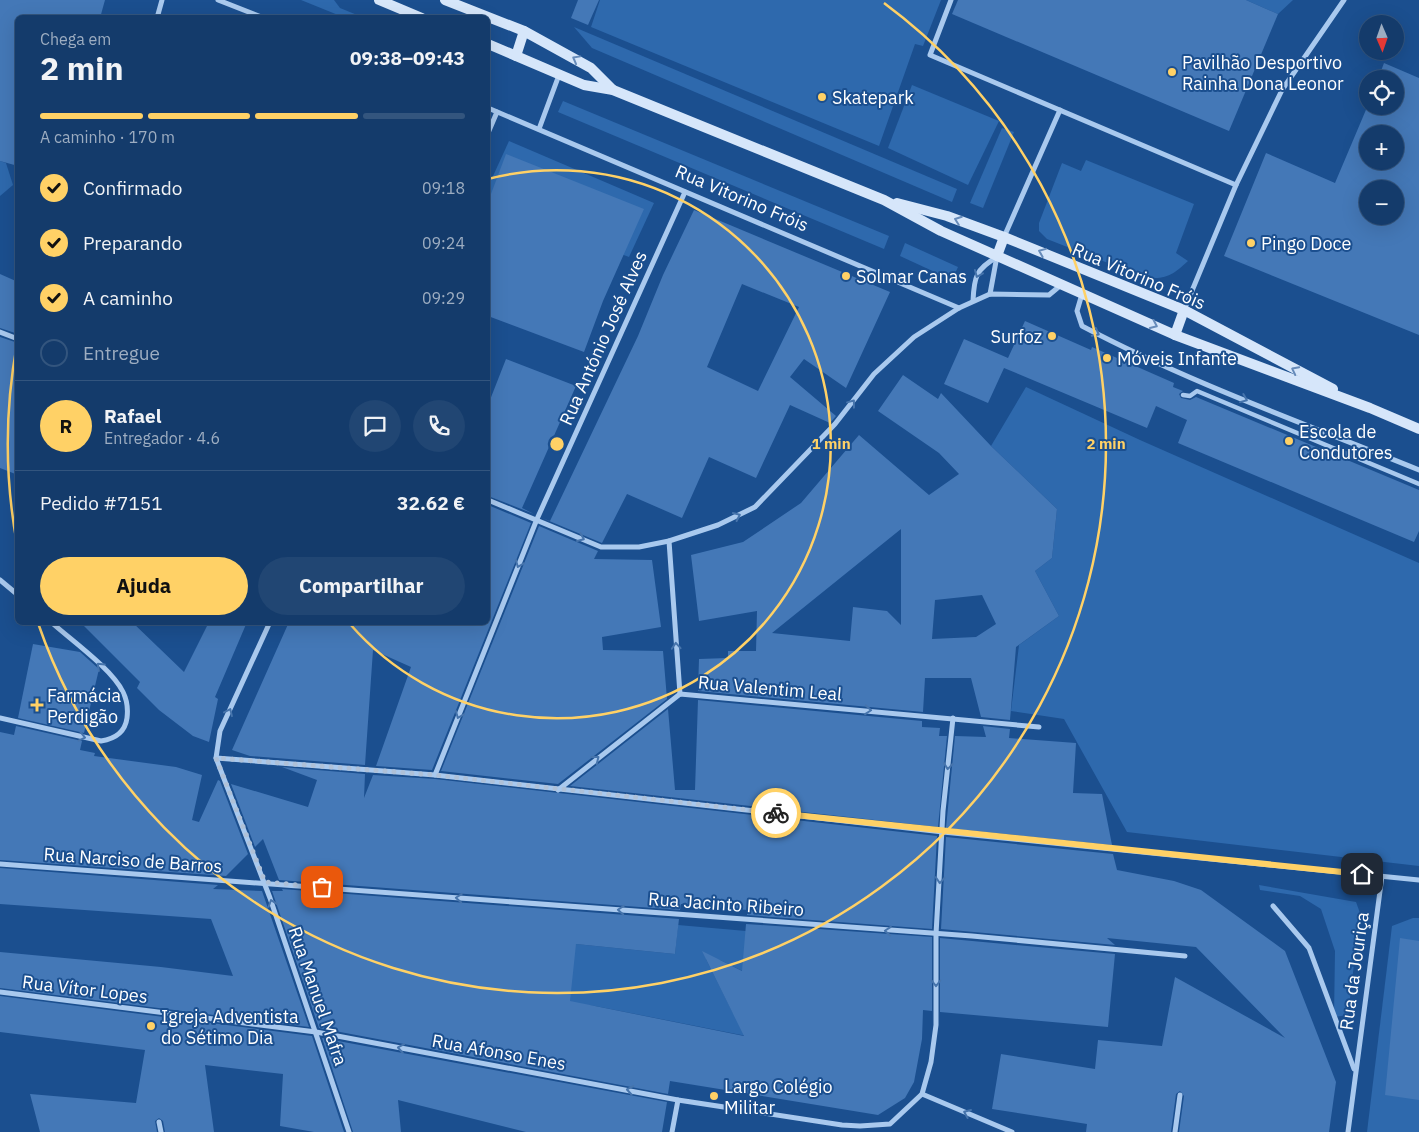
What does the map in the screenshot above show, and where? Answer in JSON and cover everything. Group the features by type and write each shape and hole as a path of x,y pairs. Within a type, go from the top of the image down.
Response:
{"main road":[{"path":"379,0 415,15"},
{"name":"Rua Vitorino Fróis","path":"445,0 483,15"},
{"name":"Rua Vitorino Fróis","path":"490,18 524,31 591,68 613,90"},
{"path":"516,56 524,31"},
{"name":"Rua Vitorino Fróis","path":"490,45 584,85 613,90 884,200 941,231 1061,286 1175,335 1370,408 1419,429"},
{"name":"Rua Vitorino Fróis","path":"884,200 947,216 1184,310 1370,408"},
{"path":"997,256 1004,237"},
{"path":"1175,335 1184,310"}],"street":[{"path":"157,15 162,0"},
{"path":"218,0 256,15"},
{"path":"951,0 930,55 1236,185"},
{"path":"1184,310 1236,185 1282,90 1344,0"},
{"path":"540,129 559,75"},
{"name":"Rua Vitorino Fróis","path":"490,109 959,308"},
{"path":"1004,237 1060,110"},
{"path":"490,128 497,112"},
{"name":"Rua António José Alves","path":"435,775 536,519 685,192"},
{"path":"973,301 975,279 982,266 997,256"},
{"path":"990,294 997,256"},
{"path":"490,501 601,547 639,547 669,541 718,525 755,507 835,424 874,374 914,337 959,308 990,294 1049,295 1061,286"},
{"path":"1082,294 1077,311 1082,326 1183,374 1419,470"},
{"path":"0,332 15,338"},
{"path":"1183,395 1190,396 1197,390 1419,484"},
{"path":"669,541 680,694"},
{"path":"0,580 15,592"},
{"path":"0,718 101,741 113,739 126,727 128,709 123,692 112,677 54,625"},
{"path":"269,625 220,731 216,758 435,775 943,832 1419,880"},
{"name":"Rua Valentim Leal","path":"558,790 680,694 953,718 967,722 1039,727"},
{"path":"953,718 943,810 936,934 936,1025 931,1062 922,1094 1012,1132"},
{"name":"Rua Manuel Mafra","path":"216,758 265,882 349,1132"},
{"name":"Rua Narciso de Barros","path":"0,864 265,882"},
{"name":"Rua da Jouriça","path":"1348,1132 1354,1069 1382,876"},
{"name":"Rua Jacinto Ribeiro","path":"265,882 936,934 1185,956"},
{"name":"Rua da Jouriça","path":"1273,906 1309,948 1354,1069"},
{"name":"Rua Vítor Lopes","path":"0,992 316,1032"},
{"name":"Rua Afonso Enes","path":"316,1032 678,1100 842,1125 890,1124 922,1094"},
{"path":"1175,1132 1180,1095"},
{"path":"672,1132 678,1100"},
{"path":"159,1122 161,1132"},
{"path":"841,1132 842,1125"}],"shaded area":[{"path":"301,0 334,0 340,8 357,15 338,15"},
{"name":"Skatepark","path":"600,0 941,0 923,46 915,44 879,146 591,27"},
{"path":"1246,0 1293,0 1278,14"},
{"path":"574,27 957,189 952,202 592,48"},
{"path":"912,85 999,121 968,185 888,148"},
{"path":"563,101 889,236 884,249 558,112"},
{"path":"1002,128 1014,132 983,208 970,203"},
{"path":"509,141 654,203 629,257 490,204 490,183"},
{"path":"1086,160 1194,204 1176,253 1188,261 1178,270 1165,277 1146,278 1047,239 1039,231 1039,223 1062,163 1081,171"},
{"path":"0,161 6,163 13,185 0,196"},
{"path":"905,243 958,267 952,280 900,256"},
{"path":"1026,387 1140,440 1419,563 1419,866 1127,832 1064,719 1011,711 1019,645 1059,616 1035,571 1052,558 1057,509 991,446"},
{"path":"1259,885 1356,902 1360,913 1348,1015 1334,1017 1335,951 1321,909 1300,896 1260,890"},
{"path":"1413,918 1419,918 1419,1132 1367,1132 1392,926"},
{"path":"678,925 746,931 761,980 720,960 706,959 733,1013 787,1044 595,1006 539,1000 576,944 675,954"}],"building":[{"path":"0,0 105,0 101,15 15,15 15,165 0,161"},
{"path":"578,0 599,0 588,25 571,18"},
{"name":"Pavilhão Desportivo Rainha Dona Leonor","path":"958,0 1246,0 1278,14 1229,131 952,14"},
{"path":"1384,63 1400,70 1381,70"},
{"path":"1404,72 1419,78 1419,335 1224,256 1266,153 1335,183 1359,126 1359,170 1404,170 1404,125 1360,125 1364,115 1404,115"},
{"path":"506,154 644,209 603,301 584,352 490,317 490,197"},
{"path":"694,210 890,292 846,388 804,359 790,377 836,416 830,423 790,405 756,478 709,457 682,518 627,494 602,543 542,518 550,521 638,336 663,275","holes":["742,284 799,307 758,391 707,367"]},
{"path":"0,274 15,281 15,333 0,328"},
{"path":"1025,321 1091,350 1092,347 1174,383 1173,387 1183,391 1179,394 1181,398 1190,400 1196,397 1419,490 1419,531 1414,542 1178,443 1187,420 1156,406 1147,428 1004,368 988,403 944,384 964,339 1008,358"},
{"path":"0,337 15,342 15,474 0,468"},
{"path":"506,359 576,386 522,508 534,514 490,497 490,400"},
{"path":"903,375 938,399 941,393 991,446 1057,509 1052,558 1035,571 1059,616 1016,647 1010,720 981,717 971,678 925,678 923,712 698,691 699,659 728,658 728,651 756,651 757,611 699,621 691,555 743,542 801,503 859,435 929,495 959,474 939,453 878,411","holes":["901,529 901,625 887,611 853,607 850,641 772,633","982,595 996,624 976,637 932,639 935,600"]},
{"path":"490,506 531,523 432,770 376,766 411,667 373,650 365,765 250,756 232,750 288,625 490,625"},
{"path":"539,526 598,551 594,559 652,560 661,627 602,637 603,650 663,651 667,699 558,784 441,771"},
{"path":"83,625 135,625 184,672 208,625 246,625 215,697 218,699 209,742 193,736 159,710 137,688 140,682"},
{"path":"33,644 80,652 99,669 84,733 18,718"},
{"path":"698,700 922,721 922,727 940,728 939,736 947,736 938,827 570,786 668,709 675,790 695,790"},
{"path":"16,726 82,741 80,750 95,753 94,756 176,767 202,775 192,820 199,822 218,780 220,781 248,854 226,876 0,860 0,732 14,735"},
{"path":"983,726 1010,729 1009,738 1076,743 1073,793 1102,794 1112,845 946,828 955,736 986,737"},
{"path":"282,767 365,774 364,798 373,775 435,779 937,836 932,929 747,915 747,910 681,904 680,910 279,880 263,839 255,847 231,784 308,807 317,780"},
{"path":"946,837 1113,854 1117,870 1174,881 1201,890 1285,951 1336,1082 1329,1132 1179,1132 1184,1096 1180,1091 1176,1094 1171,1132 1086,1132 1087,1124 992,1109 1001,1054 1095,1069 1098,1040 1162,1046 1175,977 1285,1038 1196,947 1107,938 1115,945 941,929"},
{"path":"0,868 218,885 213,889 262,891 309,1027 0,988 0,952 161,967 233,976 211,919 0,904"},
{"path":"282,889 679,919 675,954 576,944 570,1001 744,1036 702,951 742,971 746,924 932,937 932,1011 923,1010 922,1039 914,1082 905,1098 878,1115 670,1081 668,1094 319,1028 272,891 283,891"},
{"path":"940,938 1115,954 1108,1027 940,1012"},
{"path":"1400,938 1419,941 1419,1100 1385,1095"},
{"path":"0,996 312,1036 344,1132 314,1132 280,1126 283,1074 205,1065 214,1132 165,1132 163,1121 159,1118 155,1121 157,1132 40,1132 30,1094 136,1103 145,1050 0,1032"},
{"path":"322,1038 667,1102 662,1132 526,1132 398,1100 401,1132 353,1132"}],"way so far":[{"path":"322,887 265,882 216,758 435,775 776,813"}],"place":[{"name":"Pavilhão Desportivo Rainha Dona Leonor","path":"1172,72"},
{"name":"Skatepark","path":"822,97"},
{"name":"Pingo Doce","path":"1251,243"},
{"name":"Solmar Canas","path":"846,276"},
{"name":"Surfoz","path":"1052,336"},
{"name":"Móveis Infante","path":"1107,358"},
{"name":"Escola de Condutores","path":"1289,441"},
{"name":"Farmácia Perdigão","path":"37,705"},
{"name":"Igreja Adventista do Sétimo Dia","path":"151,1026"},
{"name":"Largo Colégio Militar","path":"714,1096"}],"route":[{"path":"776,813 1362,874"}]}
